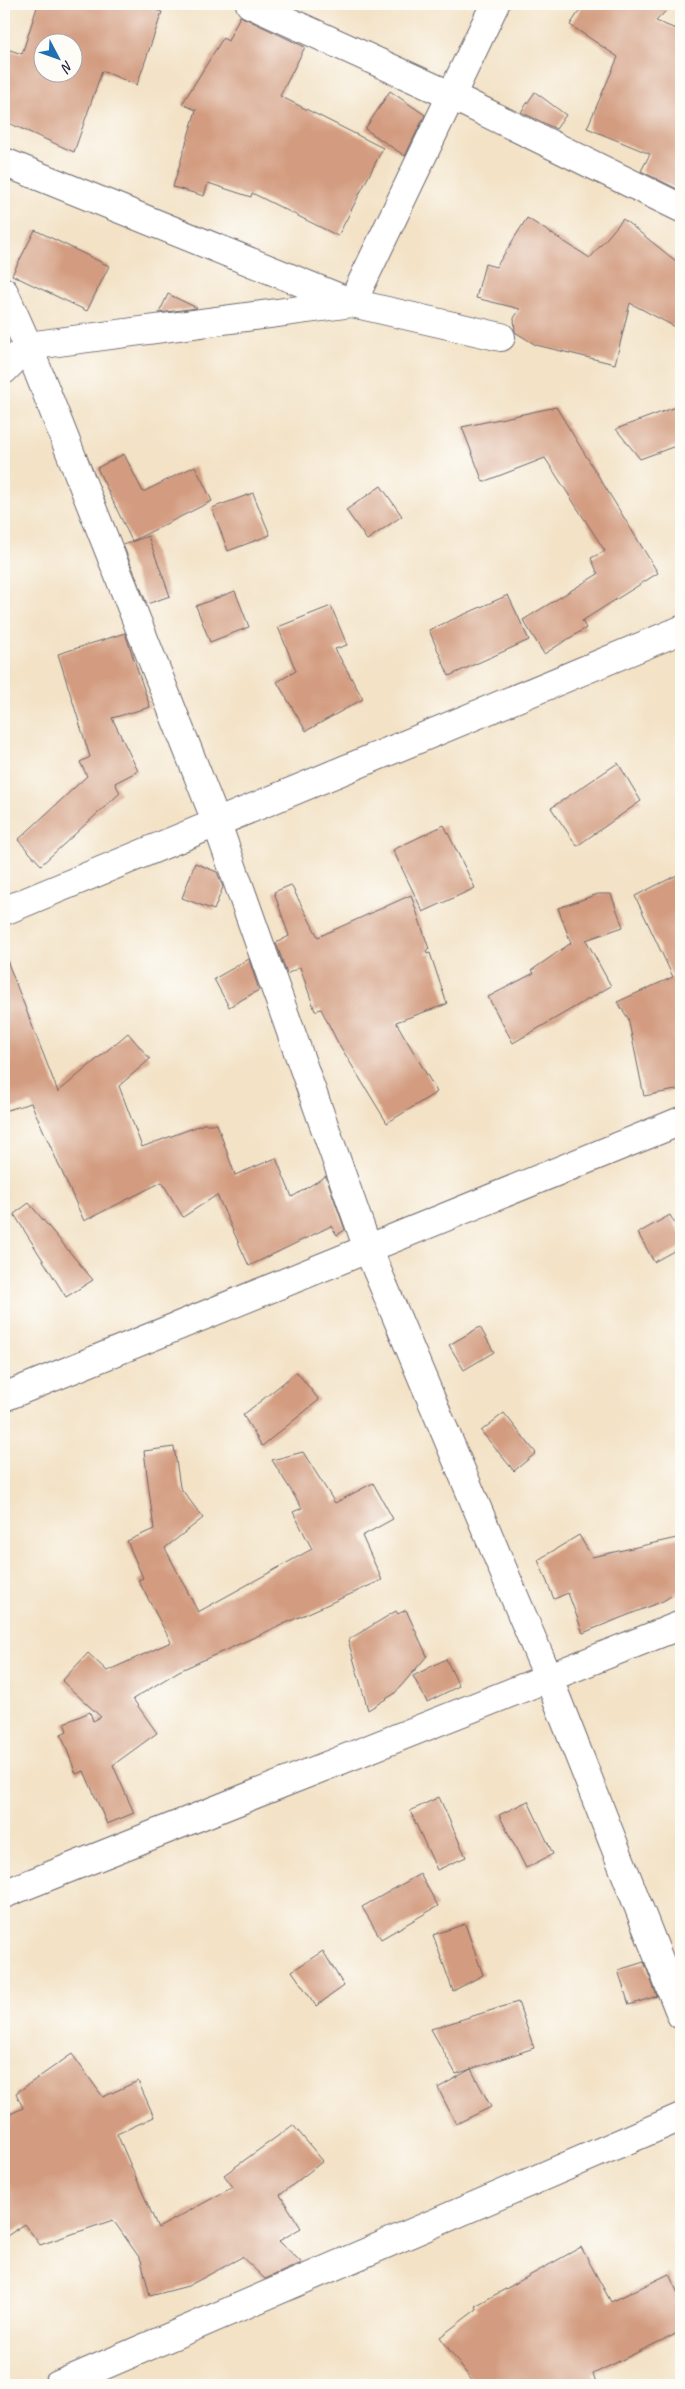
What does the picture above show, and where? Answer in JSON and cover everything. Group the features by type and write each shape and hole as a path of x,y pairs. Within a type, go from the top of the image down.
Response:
{"street":[{"path":"250,4 452,96 681,208"},
{"path":"352,303 495,4"},
{"path":"4,162 352,303 501,337"},
{"path":"4,292 28,346 216,822 368,1249 549,1679 681,2015"},
{"path":"4,370 28,346 352,303"},
{"path":"4,911 681,630"},
{"path":"4,1397 681,1121"},
{"path":"4,1894 681,1625"},
{"path":"58,2385 681,2117"}],"building":[{"path":"38,4 135,4 162,12 137,85 102,71 74,152 4,121 4,48 22,54"},
{"path":"584,4 673,4 656,21 681,31 681,191 641,171 650,154 587,128 618,57 570,25"},
{"path":"240,16 305,47 280,96 383,148 338,236 252,193 251,197 208,183 204,196 173,187 196,110 182,104 223,38 228,41"},
{"path":"390,91 425,115 405,156 365,129"},
{"path":"535,92 566,115 556,129 521,112"},
{"path":"527,218 590,258 623,219 681,265 681,330 630,303 615,364 536,345 515,332 514,318 520,309 476,298 485,264 496,267"},
{"path":"35,230 109,266 87,311 12,275"},
{"path":"168,294 197,308 159,313"},
{"path":"681,405 681,444 640,459 616,429"},
{"path":"556,407 658,573 582,621 586,628 544,654 523,620 598,574 591,558 605,551 545,458 483,482 462,427"},
{"path":"124,454 143,492 195,466 212,501 132,541 97,468"},
{"path":"381,486 402,516 367,540 346,510"},
{"path":"253,493 270,535 228,551 212,508"},
{"path":"148,536 170,596 147,604 123,545"},
{"path":"235,591 249,627 210,642 196,606"},
{"path":"508,595 529,640 449,676 429,630"},
{"path":"331,606 347,645 335,649 363,699 306,731 277,682 296,671 278,627"},
{"path":"125,633 150,707 112,718 138,771 115,783 120,793 41,865 18,840 87,776 80,762 90,757 58,654"},
{"path":"618,763 641,801 577,846 551,808"},
{"path":"444,825 475,888 423,912 393,850"},
{"path":"195,863 217,872 223,887 214,910 182,898"},
{"path":"681,873 681,1089 644,1096 628,1018 617,1002 673,977 635,896"},
{"path":"291,885 318,937 411,895 429,949 426,951 427,954 430,953 447,1004 396,1022 437,1092 387,1123 337,1041 321,1009 315,1011 300,967 287,974 276,943 289,936 274,892"},
{"path":"598,894 611,894 623,927 586,940 611,986 513,1043 488,997 534,973 532,970 571,943 558,908"},
{"path":"6,958 58,1092 128,1033 150,1059 119,1086 142,1147 204,1124 217,1124 235,1175 276,1158 292,1197 326,1176 345,1230 337,1235 331,1226 249,1266 217,1195 183,1217 162,1182 84,1221 31,1103 4,1111 4,959"},
{"path":"249,959 259,990 229,1007 214,979"},
{"path":"29,1203 93,1280 66,1297 14,1214"},
{"path":"670,1215 681,1235 681,1247 654,1262 638,1233"},
{"path":"480,1327 494,1352 464,1370 449,1345"},
{"path":"297,1372 319,1400 262,1446 243,1415"},
{"path":"504,1413 536,1453 514,1471 481,1431"},
{"path":"174,1447 180,1487 203,1518 165,1548 198,1612 312,1549 293,1512 302,1508 272,1460 303,1452 335,1503 373,1483 393,1519 362,1536 382,1580 179,1671 133,1699 157,1733 113,1765 134,1813 107,1824 84,1771 76,1774 61,1734 67,1731 64,1723 90,1712 93,1721 101,1717 62,1681 88,1653 107,1671 171,1642 138,1580 143,1578 127,1541 154,1529 144,1451"},
{"path":"579,1535 592,1557 681,1537 681,1590 663,1601 583,1633 568,1593 554,1599 538,1560"},
{"path":"406,1610 427,1656 394,1694 368,1710 348,1640 396,1611 398,1614"},
{"path":"446,1659 459,1686 427,1702 413,1676"},
{"path":"439,1797 466,1857 437,1870 410,1811"},
{"path":"528,1801 553,1854 526,1868 499,1815"},
{"path":"420,1874 438,1906 381,1939 362,1907"},
{"path":"465,1924 483,1975 453,1991 433,1935"},
{"path":"323,1951 344,1986 316,2006 292,1971"},
{"path":"644,1962 657,1996 629,2005 618,1970"},
{"path":"518,2002 534,2048 456,2074 431,2029"},
{"path":"72,2054 103,2097 138,2081 154,2117 117,2134 158,2228 233,2187 224,2175 293,2125 323,2161 280,2195 301,2228 279,2241 302,2263 265,2279 242,2257 188,2286 150,2296 141,2260 113,2220 40,2245 25,2224 4,2238 4,2117 23,2108 16,2093"},
{"path":"471,2069 491,2107 456,2124 438,2088"},
{"path":"581,2247 611,2302 669,2274 681,2300 681,2331 593,2374 597,2385 475,2385 440,2337 477,2309 475,2306"}]}
